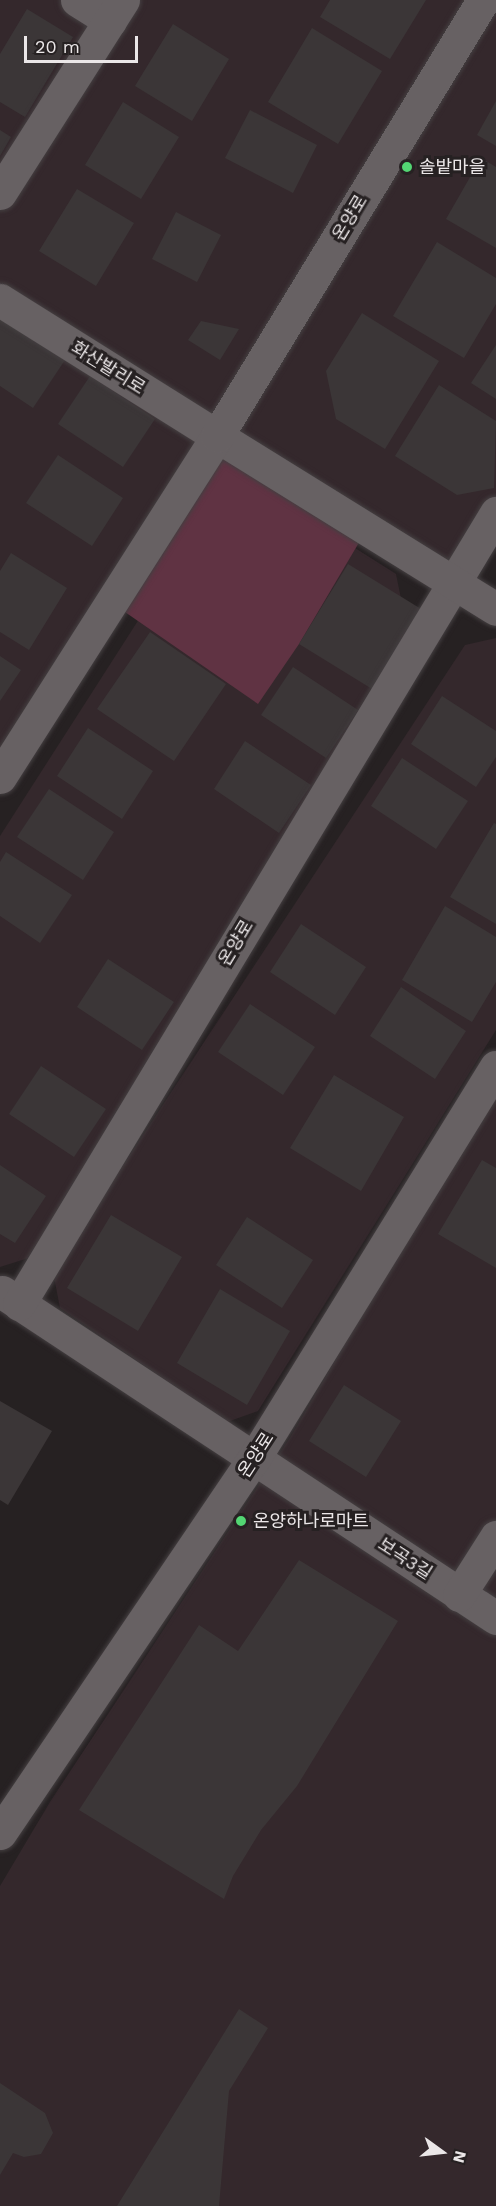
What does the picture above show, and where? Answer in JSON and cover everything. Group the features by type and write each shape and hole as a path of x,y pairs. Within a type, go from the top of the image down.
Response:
{"main road":[{"path":"0,193 117,10 77,0"},
{"name":"온양로","path":"0,777 217,436 483,0"},
{"name":"화산발리로","path":"0,300 217,436"},
{"path":"217,436 496,609"},
{"name":"온양로","path":"9,1298 496,513"},
{"name":"온양로","path":"0,1833 253,1460 496,1067"},
{"name":"보곡3길","path":"9,1298 496,1618"},
{"path":"459,1595 496,1537"}],"shaded area":[{"path":"0,0 496,0 496,513 453,583 217,436 0,780"},
{"path":"217,436 367,529 299,644 258,704 109,601"},
{"path":"262,489 396,574 407,628 35,1256 0,1267 0,836 216,499"},
{"path":"496,638 496,1030 258,1411 227,1422 60,1308 53,1272 465,645"},
{"path":"496,1085 496,2206 0,2206 0,1886 50,1802 291,1436"}],"building":[{"path":"330,0 426,0 390,59 320,17"},
{"path":"27,9 73,37 25,117 0,102 0,54"},
{"path":"173,24 229,59 192,121 135,86"},
{"path":"312,28 382,71 338,144 268,102"},
{"path":"496,101 496,146 477,135"},
{"path":"123,102 179,137 141,199 85,165"},
{"path":"250,110 317,145 293,193 225,158"},
{"path":"0,130 11,137 0,156"},
{"path":"481,158 496,167 496,248 446,219"},
{"path":"77,189 134,223 96,286 39,251"},
{"path":"176,212 221,235 197,282 152,259"},
{"path":"437,242 496,278 496,304 464,358 393,316"},
{"path":"362,313 439,361 385,449 336,419 326,371"},
{"path":"0,317 65,360 33,408 0,386"},
{"path":"201,321 239,329 220,360 188,340"},
{"path":"496,345 496,399 471,383"},
{"path":"90,376 155,419 123,467 58,424"},
{"path":"439,385 496,421 494,488 457,495 395,456"},
{"path":"58,455 123,498 92,546 26,503"},
{"path":"11,553 67,588 29,650 0,632 0,571"},
{"path":"348,564 426,612 377,692 299,644"},
{"path":"150,632 226,684 174,761 97,709"},
{"path":"0,656 21,670 0,701"},
{"path":"293,667 358,710 326,758 261,715"},
{"path":"442,696 496,731 496,757 476,787 411,744"},
{"path":"88,728 153,771 122,819 57,776"},
{"path":"245,741 311,785 279,833 214,789"},
{"path":"402,758 468,801 436,849 371,806"},
{"path":"49,789 114,832 83,880 17,837"},
{"path":"494,823 496,824 496,924 450,897"},
{"path":"6,852 72,895 40,943 0,916 0,862"},
{"path":"445,906 496,937 496,982 472,1022 402,980"},
{"path":"301,924 366,967 335,1015 270,972"},
{"path":"108,959 174,1002 142,1050 77,1007"},
{"path":"401,987 466,1031 435,1079 370,1036"},
{"path":"250,1004 315,1047 283,1095 218,1052"},
{"path":"41,1066 106,1109 74,1157 9,1114"},
{"path":"334,1075 404,1117 361,1191 290,1148"},
{"path":"482,1160 496,1168 496,1268 438,1234"},
{"path":"0,1165 46,1196 15,1243 0,1234"},
{"path":"111,1215 182,1257 138,1331 67,1288"},
{"path":"247,1217 313,1260 282,1308 216,1265"},
{"path":"220,1289 290,1331 247,1405 177,1363"},
{"path":"344,1385 401,1421 366,1477 309,1441"},
{"path":"0,1401 52,1431 8,1505 0,1500"},
{"path":"299,1560 398,1621 297,1786 261,1830 233,1876 224,1899 79,1810 199,1625 238,1651"},
{"path":"239,2009 268,2028 229,2091 219,2206 117,2206"},
{"path":"0,2083 45,2113 53,2133 41,2154 24,2157 13,2153 0,2175"}],"place":[{"name":"솔밭마을","path":"407,167"},
{"name":"온양하나로마트","path":"241,1521"}]}
